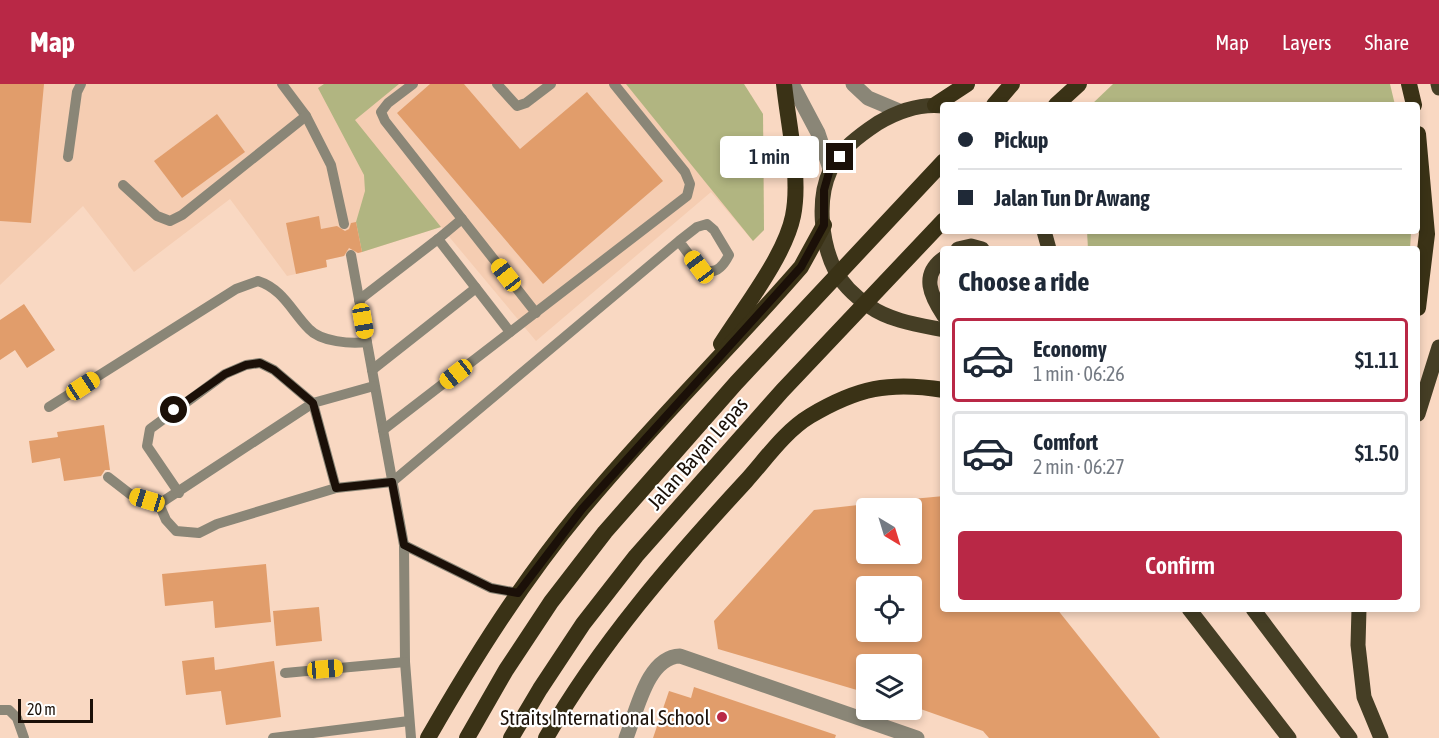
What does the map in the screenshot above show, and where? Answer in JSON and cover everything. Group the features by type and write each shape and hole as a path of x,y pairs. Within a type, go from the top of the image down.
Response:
{"highway":[{"path":"703,372 783,247 793,217 795,188 784,84"},
{"path":"944,102 967,84"},
{"path":"997,102 1012,84"},
{"path":"1053,102 1068,84"},
{"path":"1059,102 1079,84"},
{"path":"1409,84 1413,102"},
{"path":"1420,156 1427,234 1420,292"},
{"name":"Jalan Bayan Lepas","path":"467,738 506,670 551,602 605,532 736,383 940,165"},
{"name":"Jalan Bayan Lepas","path":"511,738 583,624 636,556 782,391 940,223"},
{"path":"428,738 475,656 518,593 582,509 703,372 801,267 824,225"},
{"path":"546,738 564,706 674,559 808,418 840,400 875,387 911,384 940,389"}],"main road":[{"path":"939,106 899,111 849,144 830,169 824,190 824,225 835,271 852,293 871,308 888,316 940,329"},
{"path":"940,262 931,272 929,282 930,294 940,310"},
{"path":"1420,408 1439,347"},
{"path":"1191,612 1289,738"},
{"path":"1255,612 1350,738"},
{"path":"1359,612 1358,645 1364,697 1381,738"}],"street":[{"path":"792,84 818,133 830,169"},
{"path":"853,84 868,98 899,111"},
{"path":"626,738 654,668 668,656 680,656 917,738"}],"lane":[{"path":"68,157 77,92 81,84"},
{"path":"282,84 306,116 331,165 344,224"},
{"path":"413,84 388,103 381,112 385,121 536,313"},
{"path":"497,84 516,106 526,103 551,84"},
{"path":"383,430 687,196 690,184 685,172 614,84"},
{"path":"123,185 157,216 170,221 182,215 306,116"},
{"path":"359,300 462,219"},
{"path":"108,477 130,494 159,504 166,520 176,531 199,533 217,524 336,488 392,482 679,242 697,227 707,224 714,230 729,255 725,262 713,271 706,271 699,267 679,242"},
{"path":"438,239 510,332"},
{"path":"351,255 404,545 405,662 411,738"},
{"path":"49,407 236,290 258,281 278,291 310,331 322,338 367,342"},
{"path":"372,370 476,288"},
{"path":"179,493 147,446 150,429 225,374 246,365 260,363 274,370 313,403 336,488"},
{"path":"159,504 313,403 374,387"},
{"path":"404,545 491,588 518,593"},
{"path":"285,673 405,662"},
{"path":"0,710 9,710 17,718 24,738"},
{"path":"273,738 409,721"}],"shaded area":[{"path":"0,84 744,84 763,114 764,230 753,241 711,192 536,341 441,227 362,252 326,260 327,267 287,276 230,199 134,272 83,206 0,285"}],"green space":[{"path":"324,84 399,84 355,120 441,227 362,252 356,222 365,191 364,175 318,88"},
{"path":"626,84 744,84 763,114 764,230 753,241"},
{"path":"1113,84 1390,84 1394,102 1094,102"},
{"path":"1087,234 1411,234 1410,246 1088,246"}],"building":[{"path":"0,84 44,84 31,223 0,221"},
{"path":"430,84 464,84 520,149 587,92 663,181 543,284 397,113"},
{"path":"217,114 245,152 182,198 154,161"},
{"path":"319,216 321,229 337,226 345,231 349,229 351,223 356,222 362,252 358,253 349,248 344,256 326,260 327,267 296,274 286,223"},
{"path":"24,304 55,350 27,368 15,350 0,360 0,320"},
{"path":"104,425 110,470 105,470 101,476 64,481 60,458 32,463 29,441 58,437 57,432"},
{"path":"940,496 940,612 1059,612 1160,738 989,738 983,731 922,710 922,654 856,654 856,690 718,649 714,621 814,510 856,505 856,564 922,564 922,498"},
{"path":"266,564 271,622 215,628 213,601 165,606 162,574"},
{"path":"319,607 322,641 276,646 273,611"},
{"path":"214,657 215,670 274,661 281,717 226,725 221,691 186,695 182,661"},
{"name":"Straits International School","path":"694,687 836,735 835,738 653,738 669,691 691,698"}],"place":[{"name":"Straits International School","path":"722,717"}],"route":[{"path":"174,410 225,374 246,365 260,363 274,370 313,403 336,488 392,482 404,545 491,588 518,593 582,509 703,372 801,267 824,225 824,190 830,169 840,157"}]}
